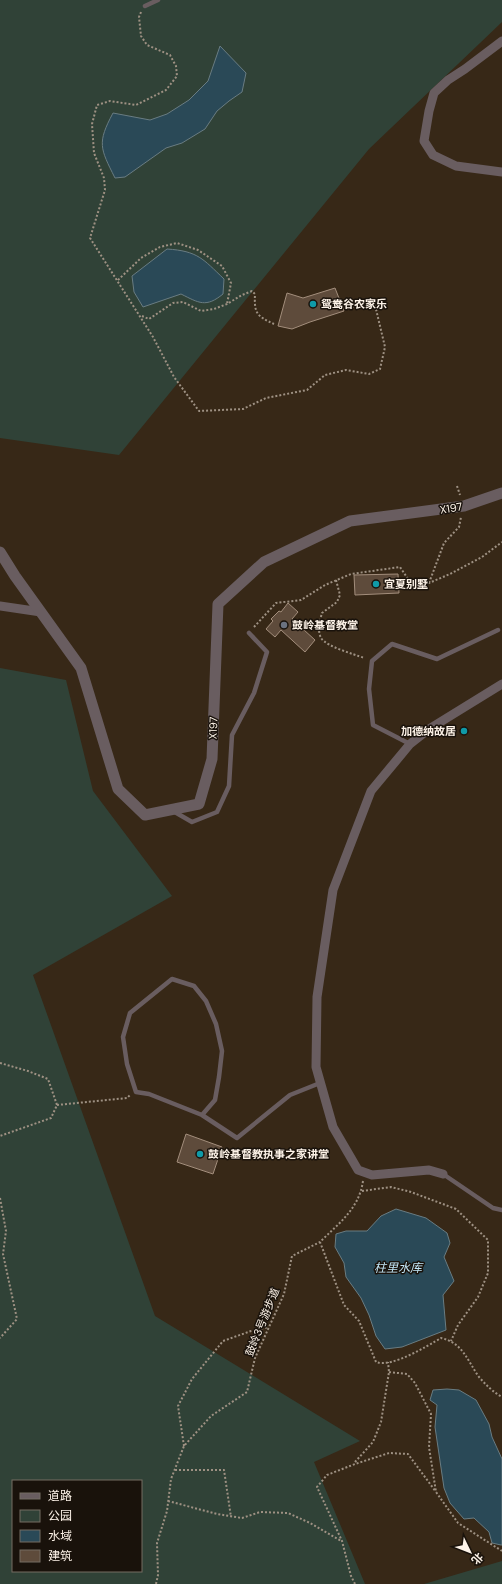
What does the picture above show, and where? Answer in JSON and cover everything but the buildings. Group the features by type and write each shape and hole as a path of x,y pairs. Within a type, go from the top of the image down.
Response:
{"street":[{"path":"502,41 448,80 434,93 429,111 424,141 433,155 456,166 502,172"},
{"name":"X197","path":"0,552 81,668 118,789 145,815 199,804 212,760 218,604 264,562 350,521 464,506 502,493"},
{"path":"0,606 41,612"},
{"path":"443,1174 429,1170 372,1175 358,1170 333,1126 316,1067 317,998 333,890 371,791 410,744 429,729 502,684"}],"lane":[{"path":"144,6 158,0"},
{"path":"491,50 502,36"},
{"path":"410,744 373,725 368,689 372,661 392,644 437,658 498,630"},
{"path":"170,810 192,822 217,812 229,786 232,735 254,693 267,652 250,633"},
{"path":"202,1115 215,1100 222,1051 216,1024 206,1001 194,986 172,979 130,1013 123,1037 127,1064 136,1092 149,1094 202,1115 237,1138 290,1095 320,1082"},
{"path":"443,1174 493,1208 502,1210"}],"path":[{"path":"144,6 139,17 141,36 147,45 170,56 176,66 177,76 166,90 136,105 110,101 97,105 92,124 94,153 104,178 105,190 90,238 140,316 174,377 199,411 243,409 266,398 308,390 325,375 346,370 369,374 380,369 385,347 375,305 365,300 351,308"},
{"path":"118,280 141,258 160,247 177,243 198,250 222,266 231,283 226,304"},
{"path":"140,316 149,319 178,302 183,302 201,311 214,309 226,304 242,294 252,291 255,294 254,305 258,315 274,324"},
{"path":"429,582 444,543 459,527 464,506 457,486"},
{"path":"250,633 260,619 276,603 301,600 325,585 351,574 400,567 410,582 429,582 450,574 482,557 502,542"},
{"path":"336,580 340,595 336,602 322,613 319,624 321,638 329,644 372,661"},
{"path":"0,1063 28,1071 48,1079 57,1105 50,1118 0,1136"},
{"path":"57,1105 127,1098 136,1092"},
{"path":"364,1172 361,1191 355,1206 320,1242 344,1305 359,1321 376,1362 381,1364 418,1351 441,1338 451,1340 463,1351 479,1376 492,1392 502,1397"},
{"path":"361,1191 391,1187 411,1192 456,1209 488,1240 488,1273 478,1297 458,1325 451,1340"},
{"path":"0,1198 6,1230 3,1254 17,1318 0,1338"},
{"name":"鼓岭3号游步道","path":"156,1584 158,1575 157,1543 167,1511 171,1479 184,1446 211,1416 247,1392 255,1358 284,1294 292,1256 320,1242"},
{"path":"184,1446 178,1406 192,1379 223,1341 270,1326"},
{"path":"355,1464 373,1442 381,1422 389,1372 388,1362"},
{"path":"389,1372 407,1374 415,1383 431,1414 429,1447 436,1492"},
{"path":"355,1584 351,1576 342,1541 317,1487 327,1475 389,1453 408,1454 458,1523 502,1551"},
{"path":"174,1470 224,1470 231,1516"},
{"path":"168,1501 217,1514 242,1518 260,1512 288,1513 310,1523 342,1541"}],"green space":[{"path":"0,0 502,0 502,22 369,149 119,455 0,438"},
{"path":"0,668 66,680 93,791 172,896 33,975 155,1316 360,1441 314,1462 365,1584 0,1584"},
{"path":"502,1561 502,1584 424,1584"}],"water":[{"path":"220,46 246,73 242,92 217,111 205,129 182,143 166,148 125,177 115,178 102,146 104,132 113,113 150,120 167,114 189,100 208,81"},
{"path":"167,249 193,254 205,261 224,279 223,294 212,301 202,303 181,294 143,307 134,292 132,276"},
{"name":"柱里水库","path":"396,1209 426,1218 447,1233 450,1243 444,1257 454,1281 443,1295 446,1330 402,1347 385,1349 376,1336 361,1298 346,1277 344,1263 335,1247 336,1234 346,1231 367,1231 381,1216"},
{"path":"433,1390 459,1390 476,1400 489,1424 492,1437 502,1459 502,1545 492,1543 489,1532 474,1518 464,1519 450,1503 444,1488 435,1427 437,1405 430,1400"}],"place":[{"name":"鸳鸯谷农家乐","path":"313,304"},
{"name":"宜夏别墅","path":"376,584"},
{"name":"鼓岭基督教堂","path":"284,625"},
{"name":"加德纳故居","path":"464,731"},
{"name":"鼓岭基督教执事之家讲堂","path":"200,1154"}]}
